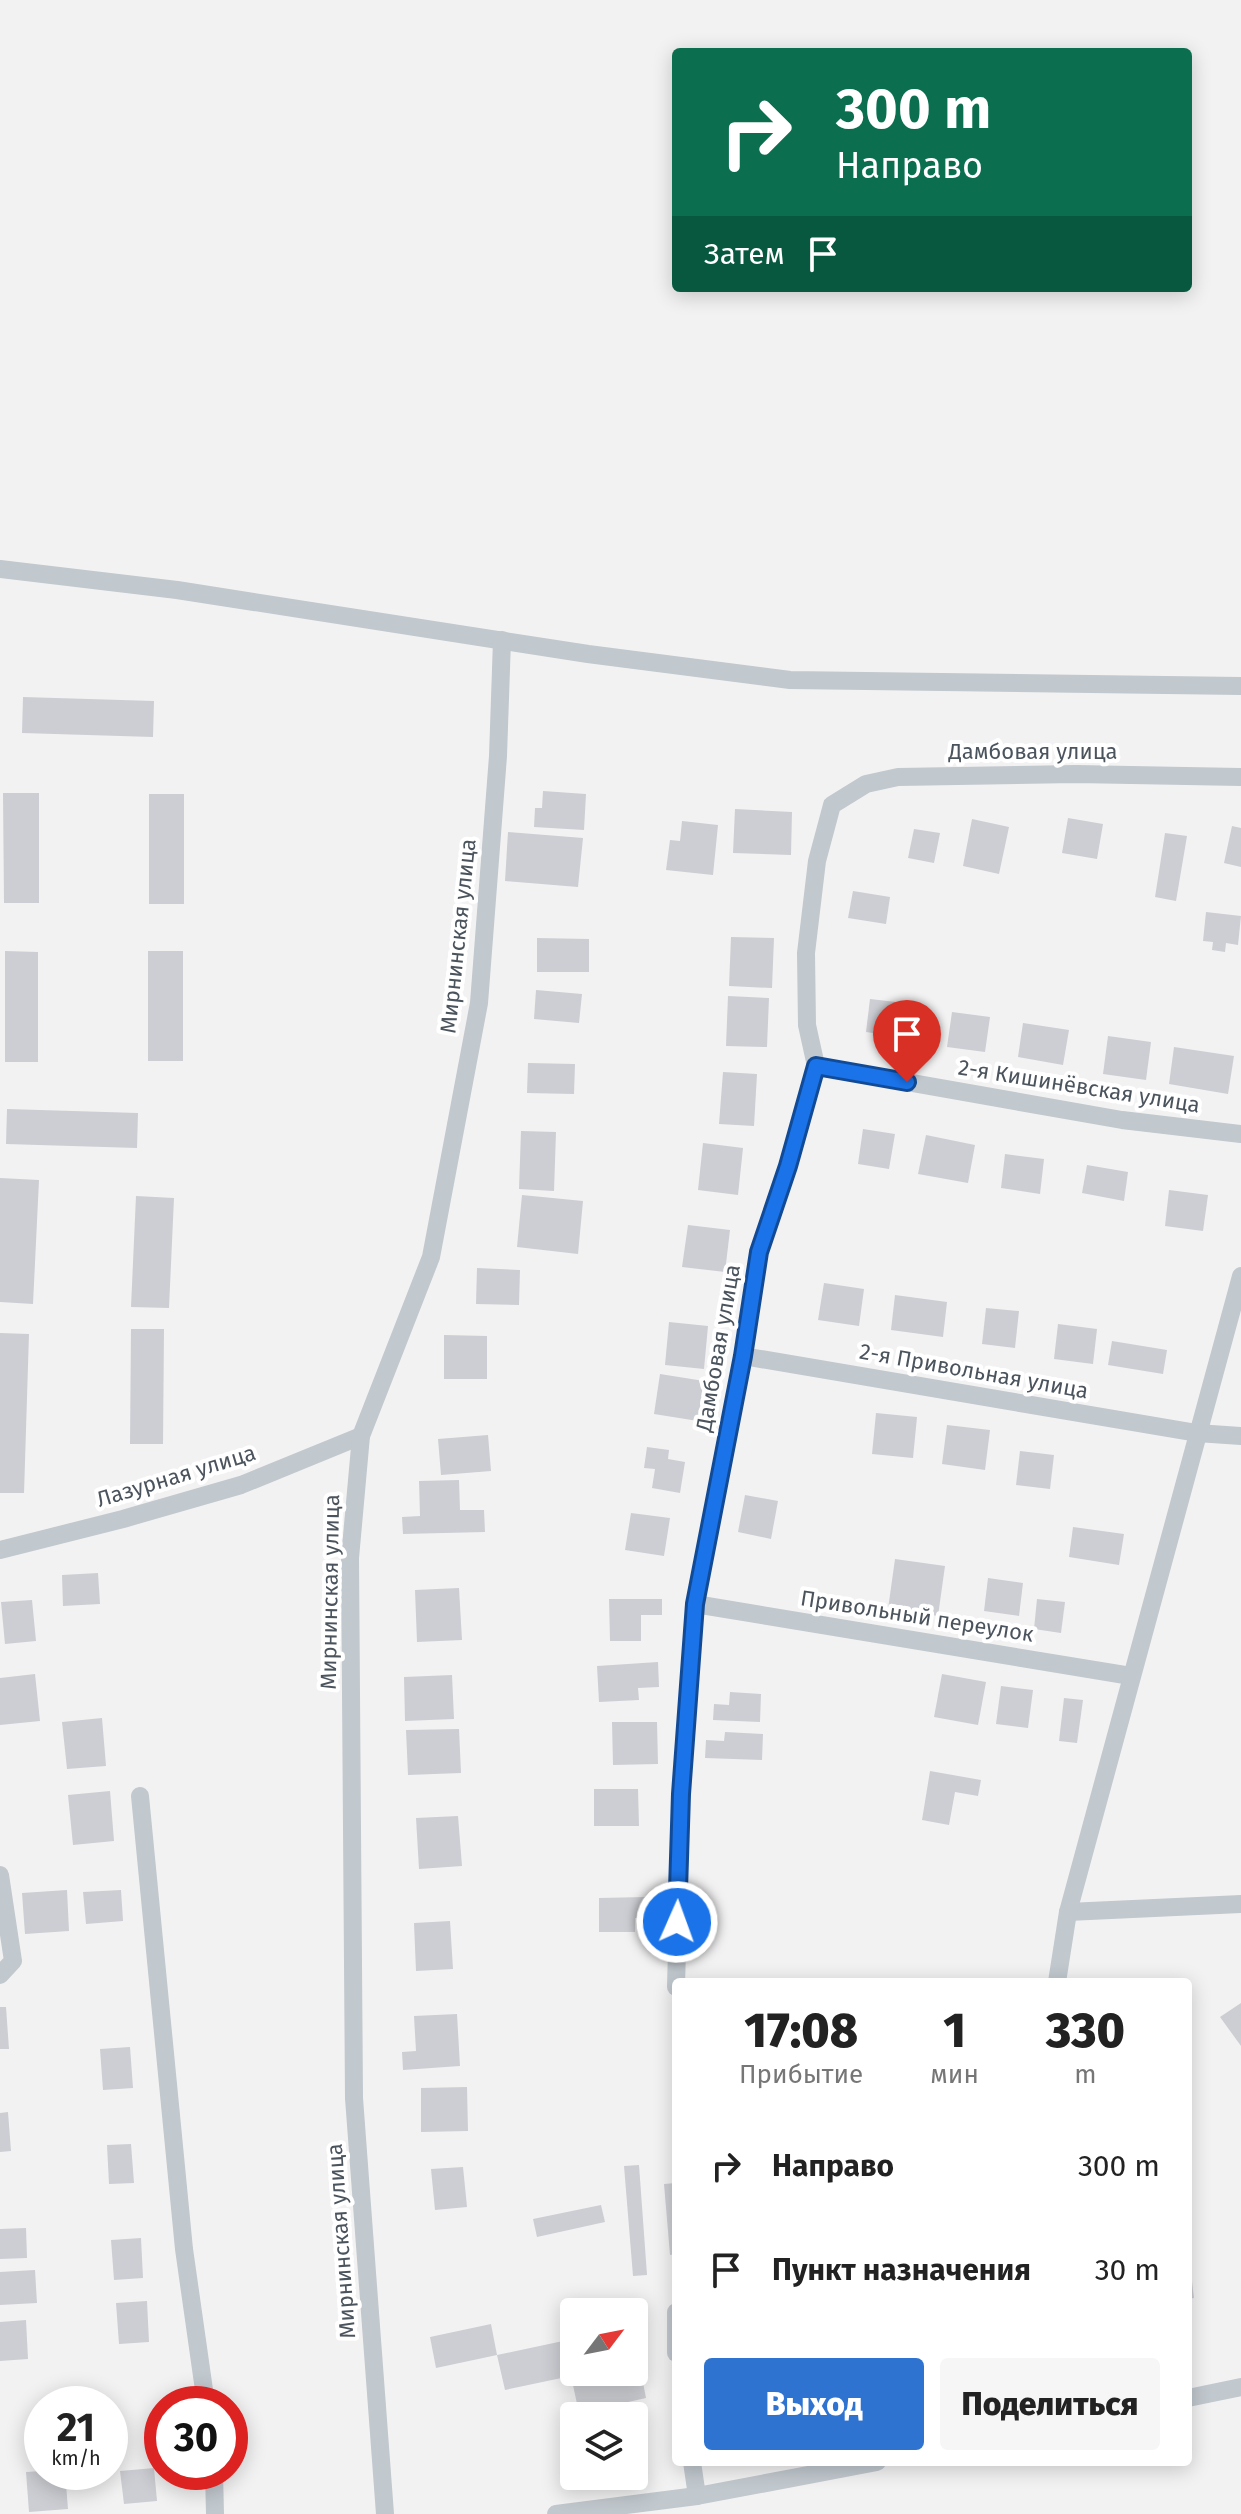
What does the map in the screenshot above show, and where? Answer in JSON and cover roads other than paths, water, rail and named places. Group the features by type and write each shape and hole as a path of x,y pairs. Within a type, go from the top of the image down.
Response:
{"street":[{"path":"0,569 177,590 588,654 790,680 1241,686"},
{"name":"Мирнинская улица","path":"385,2514 354,2098 350,1558 361,1436 431,1257 479,1003 498,756 502,640"},
{"name":"Дамбовая улица","path":"676,1978 681,1794 695,1604 743,1356 759,1252 788,1166 816,1066 807,1025 806,953 817,861 832,805 866,784 898,777 1076,774 1241,777"},
{"name":"2-я Кишинёвская улица","path":"816,1066 1122,1120 1241,1134"},
{"path":"1058,1978 1068,1912 1241,1276"},
{"name":"2-я Привольная улица","path":"743,1356 1197,1433 1241,1436"},
{"name":"Лазурная улица","path":"0,1550 241,1485 361,1436"},
{"name":"Привольный переулок","path":"695,1604 1131,1676"},
{"path":"140,1796 184,2249 203,2386"},
{"path":"0,1875 13,1961 0,1975"},
{"path":"1068,1912 1241,1904"},
{"path":"1192,2397 1241,2387"},
{"path":"693,2466 697,2496"},
{"path":"556,2514 697,2496 856,2466"},
{"path":"214,2490 215,2514"}]}
